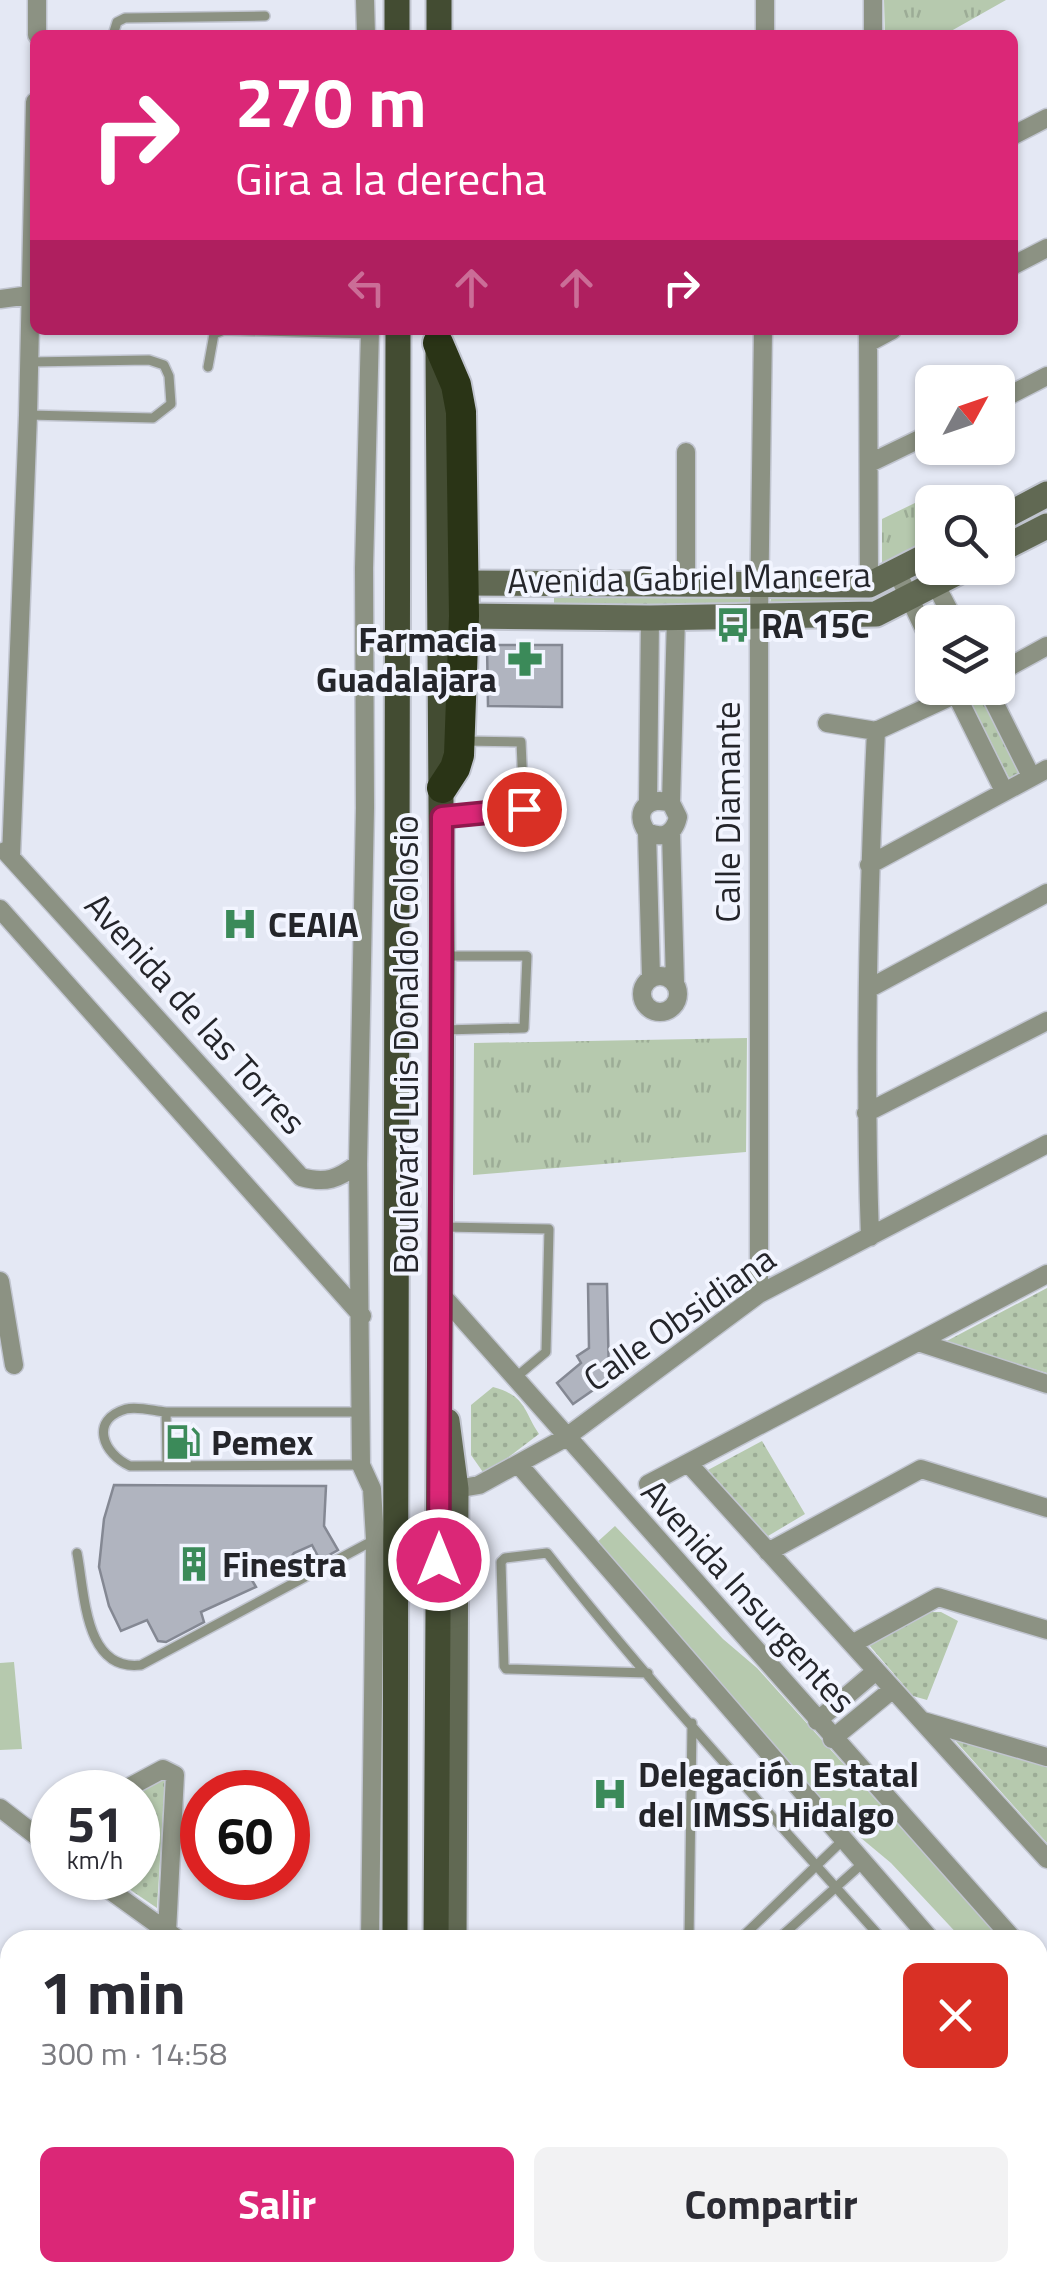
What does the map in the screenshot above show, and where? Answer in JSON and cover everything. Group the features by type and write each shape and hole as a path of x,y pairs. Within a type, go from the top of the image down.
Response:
{"highway":[{"path":"438,337 456,385 461,412 464,616 460,741 442,802"}],"main road":[{"path":"397,0 397,30"},
{"path":"439,0 439,30"},
{"name":"Boulevard Luis Donaldo Colosio","path":"395,1930 385,1534 398,335"},
{"name":"Boulevard Luis Donaldo Colosio","path":"436,1930 442,956 438,337"}],"street":[{"path":"36,30 38,0"},
{"path":"365,0 366,30"},
{"path":"765,30 766,0"},
{"path":"873,30 874,0"},
{"path":"1018,133 1047,118"},
{"path":"1018,263 1047,248"},
{"path":"0,298 30,295 28,415 4,857"},
{"path":"370,335 358,1164 361,1465 385,1534 370,1930"},
{"name":"Calle Diamante","path":"759,1294 763,335"},
{"path":"868,336 869,585"},
{"path":"1015,392 1047,376"},
{"path":"870,464 915,442"},
{"path":"686,452 686,584"},
{"path":"1015,511 1047,494"},
{"path":"1015,542 1047,526"},
{"name":"Avenida Gabriel Mancera","path":"462,583 869,585 915,562"},
{"path":"896,572 915,610"},
{"path":"551,584 551,617"},
{"name":"Avenida Gabriel Mancera","path":"464,616 876,614 933,585"},
{"path":"650,618 648,802 640,816 647,832 651,977 641,992 642,1000 655,1012 672,1008 677,1000 672,832 678,817 670,803 676,617"},
{"path":"1015,664 1047,646"},
{"path":"827,723 876,731 929,705"},
{"path":"967,705 1004,791"},
{"path":"869,865 1039,772 998,705"},
{"path":"870,1236 866,1114 869,865 876,731"},
{"path":"648,802 660,799 670,803"},
{"path":"647,832 655,836 672,832"},
{"name":"Avenida de las Torres","path":"4,857 301,1177 322,1184 358,1164"},
{"path":"868,988 1047,893"},
{"path":"0,909 362,1316"},
{"path":"651,977 660,975 675,983"},
{"path":"866,1114 1047,1021"},
{"name":"Calle Obsidiana","path":"456,1490 519,1466 565,1438 759,1294 1047,1144"},
{"path":"648,1484 1047,1274"},
{"path":"0,1280 14,1365"},
{"name":"Avenida Insurgentes","path":"439,1292 1005,1930"},
{"path":"918,1342 1047,1384"},
{"path":"441,1374 456,1490 454,1930"},
{"path":"688,1463 1047,1859"},
{"path":"519,1466 922,1930"},
{"path":"768,1552 922,1469 1047,1508"},
{"path":"852,1644 938,1597 1047,1630"},
{"path":"816,1721 876,1671"},
{"path":"832,1739 893,1690"},
{"path":"921,1720 1047,1757"},
{"path":"159,1770 163,1768 175,1776 173,1930"},
{"path":"4,1814 30,1829"},
{"path":"123,1900 165,1930"}],"lane":[{"path":"115,30 117,22 125,18 265,16"},
{"path":"208,368 213,335"},
{"path":"28,415 153,418 171,404 164,365 149,360 29,362"},
{"path":"442,802 524,809 521,742 460,741"},
{"path":"440,1030 524,1028 527,956 442,956"},
{"path":"441,1227 549,1229 546,1352 514,1378"},
{"path":"361,1465 130,1466 115,1459 104,1440 104,1425 124,1409 362,1412"},
{"path":"166,1412 168,1466"},
{"path":"77,1552 94,1640 110,1660 126,1666 141,1664 385,1534"},
{"path":"648,1673 506,1668 501,1562 504,1558 547,1553 615,1638 648,1673 874,1930"},
{"path":"689,1930 692,1723"},
{"path":"749,1930 842,1840"},
{"path":"788,1930 863,1863"}],"green space":[{"path":"884,0 1006,0 953,30 885,30"},
{"path":"915,503 915,548 882,565 882,519"},
{"path":"882,591 886,598 882,602 770,606 771,597"},
{"path":"554,596 751,596 751,605 554,606"},
{"path":"972,705 985,705 1019,773 1009,778"},
{"path":"747,1038 746,1152 473,1175 474,1043"},
{"path":"1047,1288 1047,1373 943,1343"},
{"path":"493,1387 518,1399 539,1434 485,1475 471,1455 471,1405"},
{"path":"762,1441 805,1514 768,1536 708,1470"},
{"path":"615,1526 723,1639 757,1668 993,1930 954,1930 891,1863 843,1823 594,1545"},
{"path":"930,1612 941,1612 958,1621 927,1700 913,1696 869,1645"},
{"path":"14,1662 22,1749 0,1750 0,1663"},
{"path":"951,1736 1047,1765 1047,1843"},
{"path":"165,1778 160,1859 160,1781"}],"building":[{"path":"487,645 562,645 562,707 488,706"},
{"path":"588,1284 607,1284 609,1379 573,1404 557,1383 581,1363 577,1356 589,1348"},
{"name":"Finestra","path":"114,1485 326,1486 324,1526 338,1550 320,1560 312,1545 294,1553 280,1572 249,1575 256,1587 201,1612 204,1622 166,1642 158,1641 147,1620 121,1631 109,1606 99,1567 104,1519"}],"place":[{"name":"RA 15C","path":"733,625"},
{"name":"Farmacia Guadalajara","path":"525,659"},
{"name":"CEAIA","path":"240,924"},
{"name":"Pemex","path":"183,1442"},
{"name":"Finestra","path":"194,1564"},
{"name":"Delegación Estatal del IMSS Hidalgo","path":"610,1794"}],"route":[{"path":"439,1560 442,817 524,809"}]}
